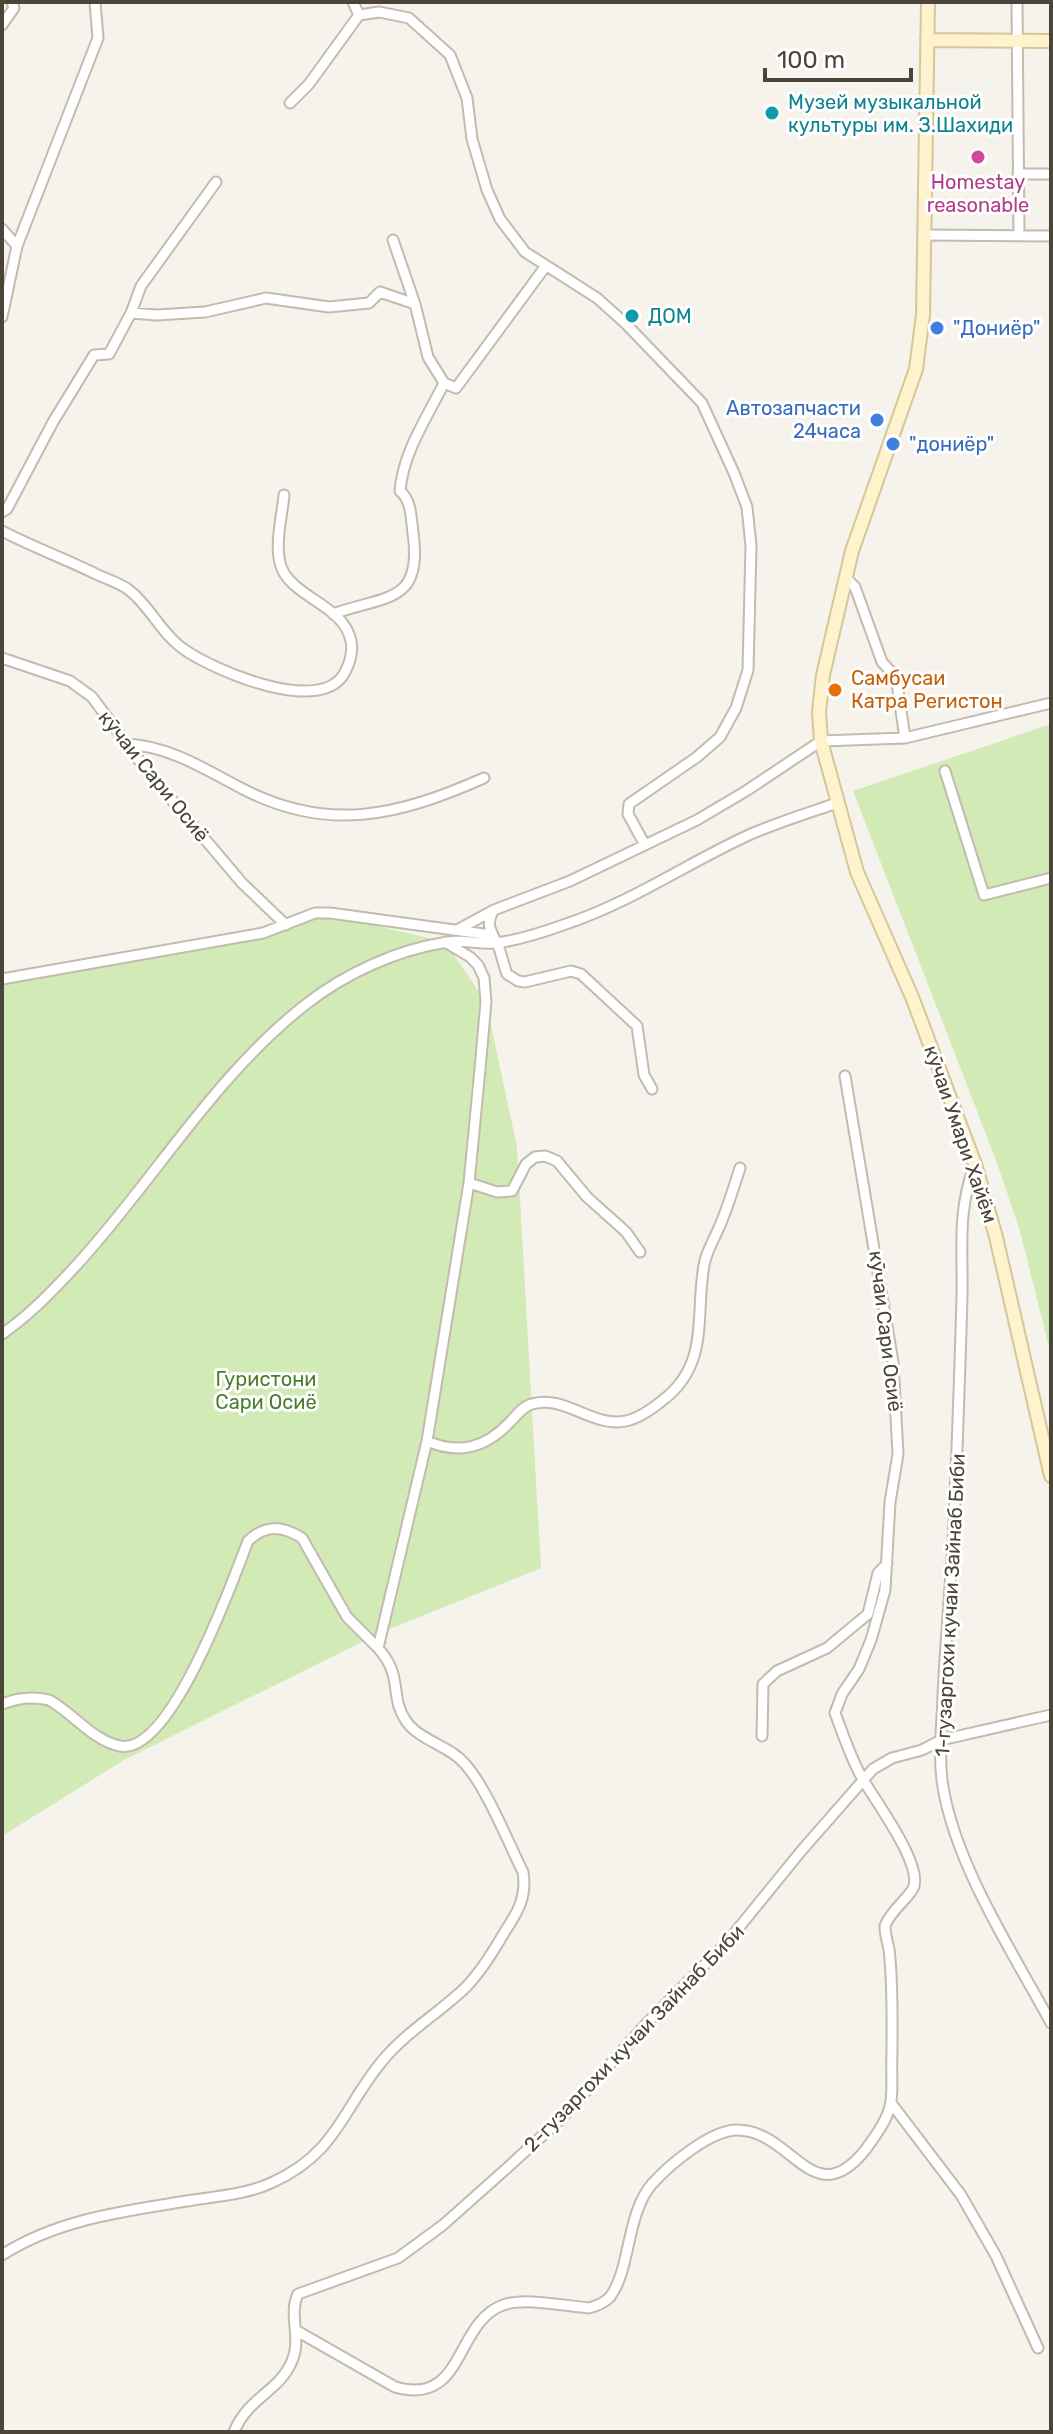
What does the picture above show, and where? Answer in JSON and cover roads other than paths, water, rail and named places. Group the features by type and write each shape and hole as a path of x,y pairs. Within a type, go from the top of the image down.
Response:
{"main road":[{"name":"кӯчаи Умари Хайём","path":"928,2 923,315 916,369 852,551 823,675 819,712 821,741 857,872 912,997 975,1164 1003,1267 1051,1476"},
{"path":"927,40 1051,41"}],"street":[{"path":"2,25 14,8 12,2"},
{"path":"2,317 17,246 98,38 95,2"},
{"path":"353,2 359,15"},
{"path":"1017,2 1019,236"},
{"path":"290,103 309,84 359,15 379,12 409,18 450,55 467,98 472,139 487,190 500,219 525,252 597,298 702,403 747,507 751,546 748,670 736,708 720,737 697,757 629,804 628,814 645,845"},
{"path":"1018,174 1051,174"},
{"path":"2,512 7,509 89,362 94,355 109,354 131,313 141,286 216,182"},
{"path":"2,229 17,246"},
{"path":"924,235 1051,236"},
{"path":"393,240 415,304 428,357 444,383 456,388 545,267"},
{"path":"131,313 205,312 266,298 303,305 339,306 369,303 380,292 415,304"},
{"path":"333,614 392,597 404,587 414,572 417,557 410,511 406,496 400,491 402,476 415,438 444,383"},
{"path":"2,531 128,589 181,648 218,669 271,686 317,691 329,688 343,678 352,659 351,640 325,606 299,589 283,572 278,547 284,495"},
{"path":"846,578 855,587 882,662 896,677 905,738"},
{"name":"кӯчаи Сари Осиё","path":"2,658 70,681 92,697 242,883 286,925"},
{"path":"459,929 494,910 557,887 645,845 733,798 821,741 905,738 1051,703"},
{"path":"127,744 147,745 173,754 256,796 293,810 350,816 386,812 434,800 484,778"},
{"path":"945,771 984,895 1051,878"},
{"path":"2,1334 28,1317 101,1239 209,1103 255,1051 305,1005 371,966 445,942 494,939 578,919 627,899 752,834 837,803"},
{"path":"494,910 489,923 507,974 525,982 577,972 632,1019 639,1034 644,1075 652,1089"},
{"path":"2,979 263,933 315,913 459,929 494,939"},
{"path":"378,1648 427,1441 469,1183 486,1002 484,978 470,957 445,942"},
{"name":"кӯчаи Сари Осиё","path":"845,1076 893,1362 898,1454 890,1502 885,1590 871,1640 835,1713 855,1765 892,1824 914,1877 911,1891 889,1915 885,1926 892,2021 891,2103"},
{"path":"469,1183 497,1192 512,1191 526,1164 535,1157 545,1156 557,1161 587,1197 626,1232 640,1252"},
{"name":"1-гузаргохи кучаи Зайнаб Биби","path":"975,1164 961,1216 962,1294 955,1500 941,1740 943,1785 952,1824 980,1892 1051,2023"},
{"path":"427,1441 442,1448 458,1449 485,1443 499,1434 526,1405 535,1402 559,1403 599,1420 628,1420 648,1411 675,1391 686,1377 696,1355 704,1265 740,1168"},
{"path":"2,1704 29,1698 49,1700 107,1742 122,1747 140,1743 151,1735 195,1667 248,1541 258,1532 274,1528 290,1531 302,1538 347,1617 390,1661 406,1721 414,1730 466,1764 523,1872 525,1887 518,1912 468,1985 400,2042 371,2076 336,2133 289,2175 238,2193 75,2222 52,2229 2,2255"},
{"path":"762,1736 763,1684 777,1671 827,1648 868,1614 878,1573 887,1564"},
{"name":"2-гузаргохи кучаи Зайнаб Биби","path":"297,2331 295,2298 305,2290 398,2258 443,2225 563,2117 646,2024 728,1941 862,1779 892,1758 922,1750 941,1740 1051,1715"},
{"path":"234,2432 240,2416 279,2381 292,2363 297,2331 395,2387 424,2391 449,2372 478,2326 491,2311 504,2304 523,2302 589,2308 609,2297 616,2284 638,2209 651,2185 708,2138 725,2131 754,2132 819,2173 838,2175 854,2162 874,2138 891,2103 961,2195 996,2256 1038,2348"}],"place":[{"name":"Музей музыкальной культуры им. З.Шахиди","path":"772,113"},
{"name":"Homestay reasonable","path":"978,157"},
{"name":"ДОМ","path":"632,316"},
{"name":"\"Дониёр\"","path":"937,328"},
{"name":"Автозапчасти 24часа","path":"877,420"},
{"name":"\"дониёр\"","path":"893,444"},
{"name":"Самбусаи Катра Регистон","path":"835,690"}],"park label":[{"name":"Гуристони Сари Осиё","path":"266,1390"}]}
